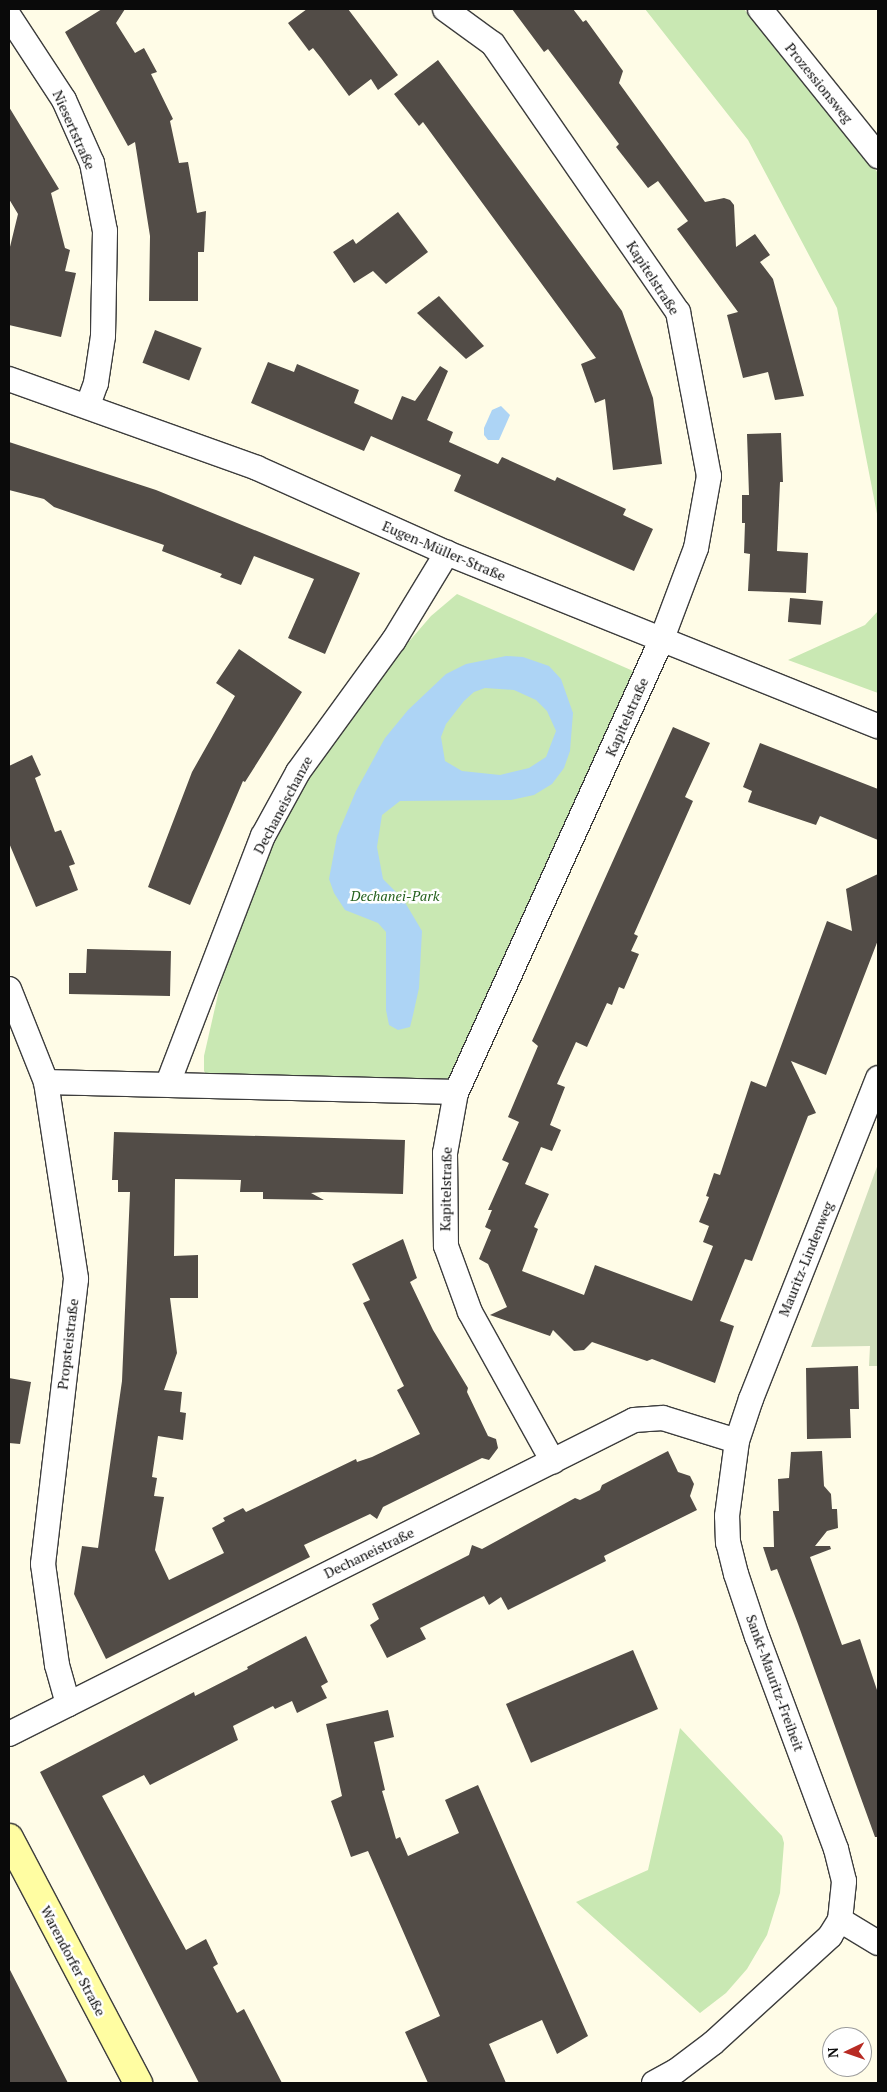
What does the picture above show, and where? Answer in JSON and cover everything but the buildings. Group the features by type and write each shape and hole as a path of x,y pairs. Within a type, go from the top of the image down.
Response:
{"main road":[{"name":"Warendorfer Straße","path":"9,1838 138,2083"}],"street":[{"name":"Kapitelstraße","path":"445,9 493,44 678,312 710,476 696,548 661,642 456,1092 445,1153 446,1246 470,1312 554,1462"},
{"name":"Prozessionsweg","path":"760,9 878,156"},
{"name":"Niesertstraße","path":"9,16 64,100 92,163 105,231 103,336 96,383 88,405"},
{"name":"Eugen-Müller-Straße","path":"9,379 88,405 257,468 447,553 661,642 878,726"},
{"name":"Dechaneischanze","path":"168,1083 263,836 298,772 394,640 447,553"},
{"name":"Propsteistraße","path":"9,990 46,1082 76,1279 43,1564 58,1665 68,1704"},
{"name":"Mauritz-Lindenweg","path":"737,1441 751,1398 878,1078"},
{"path":"46,1082 168,1083 456,1092"},
{"name":"Dechaneistraße","path":"9,1734 554,1462 634,1420 662,1418 737,1441"},
{"name":"Sankt-Mauritz-Freiheit","path":"654,2083 676,2071 713,2043 830,1936 840,1920 844,1882 836,1849 757,1637 728,1543 726,1516 737,1441"},
{"path":"840,1920 878,1943"}],"green space":[{"path":"645,9 744,9 878,173 878,519 837,308 748,140"},
{"name":"Dechanei-Park","path":"457,594 640,674 452,1083 209,1078 204,1071 204,1056 222,977 252,893 276,837 312,773 381,674 431,616"},
{"path":"878,611 878,693 788,660 865,625"},
{"path":"878,1164 878,1366 869,1366 870,1346 811,1347"},
{"path":"680,1728 782,1836 784,1843 780,1893 767,1935 747,1969 726,1993 700,2013 576,1902 648,1870"}],"water":[{"path":"501,406 510,415 499,440 488,440 484,435 484,428 492,410"},
{"path":"506,656 523,657 549,666 561,679 573,713 570,751 564,768 552,784 534,795 511,800 400,801 382,815 377,847 383,879 403,899 422,931 419,988 413,1015 410,1027 398,1030 389,1025 386,1010 386,932 378,923 345,910 334,893 329,879 337,836 356,791 385,738 408,710 446,674 466,664","holes":["485,688 514,690 536,700 547,711 556,731 546,757 529,768 500,775 462,771 445,761 441,737 446,724 464,701 474,692"]}]}
